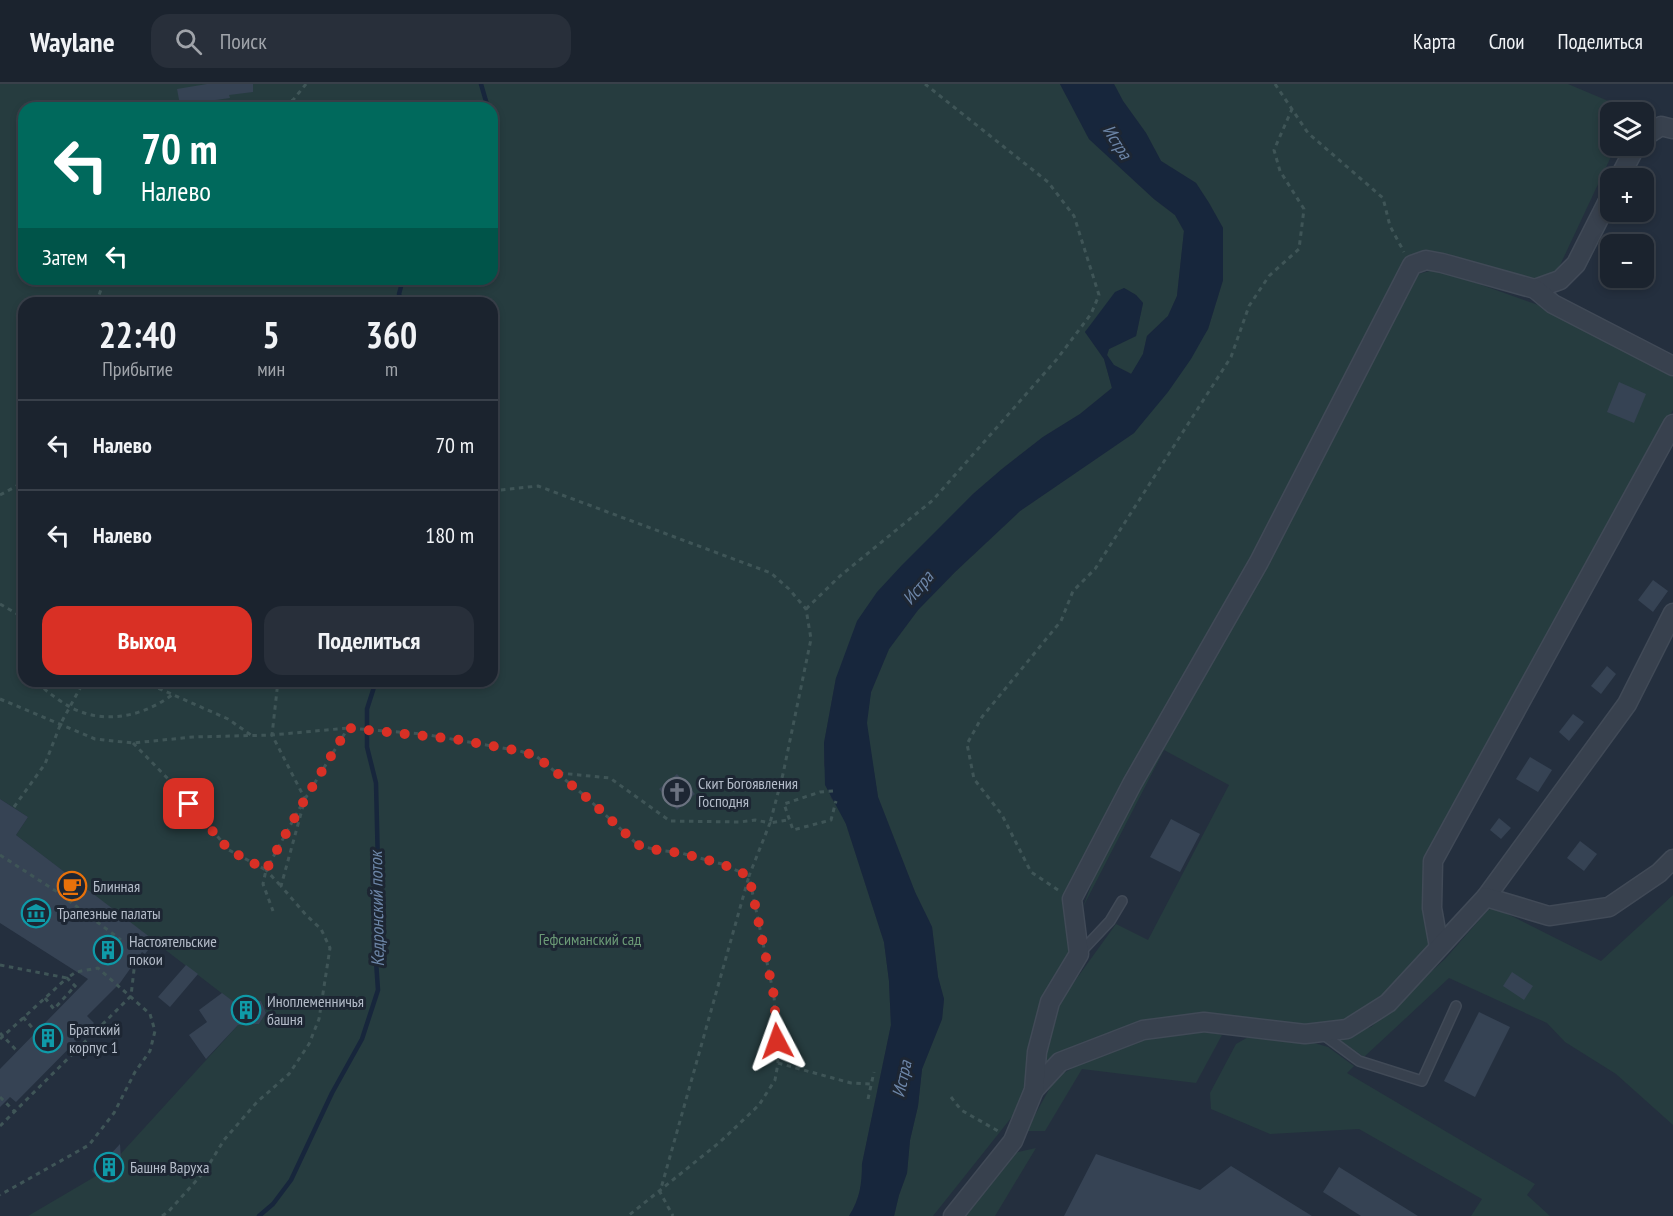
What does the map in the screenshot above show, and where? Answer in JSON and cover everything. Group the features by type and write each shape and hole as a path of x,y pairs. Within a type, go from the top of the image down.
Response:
{"street":[{"path":"1654,131 1661,126 1673,129"},
{"path":"1535,288 1560,280 1576,264 1600,217"},
{"path":"953,1216 1013,1140 1034,1090 1037,1052 1050,1002 1079,954 1072,900 1132,784 1259,562 1412,266 1426,260 1535,288 1553,304 1673,366"},
{"path":"1439,947 1432,908 1433,861 1673,424"},
{"path":"1034,1090 1060,1062 1143,1030 1204,1022 1305,1034 1347,1029 1388,1003 1486,897 1626,704 1673,613"},
{"path":"1486,897 1549,916 1609,907 1659,873 1673,859"}],"lane":[{"path":"1079,954 1110,921 1122,901"},
{"path":"1319,1031 1359,1061 1422,1081 1456,1006"}],"path":[{"path":"288,102 293,100 306,84"},
{"path":"806,609 840,576 933,500 1058,359 1090,314 1099,295 1074,216 1048,182 925,84"},
{"path":"1275,84 1308,133 1383,198 1390,226 1412,266"},
{"path":"1072,900 1031,872 1002,815 974,779 967,744 982,717 1061,621 1073,591 1095,569 1204,402 1231,357 1249,306 1269,276 1299,249 1304,209 1280,171 1274,150 1292,109"},
{"path":"0,495 18,485"},
{"path":"498,491 538,486 771,573 789,588 806,609 811,639 783,774 770,823 749,876 660,1192 673,1216"},
{"path":"0,604 18,614"},
{"path":"42,687 69,708 108,717 135,714 155,707 172,695"},
{"path":"14,807 45,764 61,723 81,687"},
{"path":"155,687 228,719 252,736"},
{"path":"277,687 272,735 305,799 281,886"},
{"path":"0,699 95,739 133,743 193,737 272,735 348,728 454,739 520,751 536,756 557,772 638,845 722,864 749,876"},
{"path":"273,911 263,884 266,870 348,728"},
{"path":"133,743 175,786 229,850 266,870 321,929 330,948 319,1019 309,1044 289,1074 257,1102 224,1140 204,1171 162,1216"},
{"path":"557,772 610,778 670,821 740,822 755,820 770,823 788,820"},
{"path":"833,791 820,792 783,804 793,830 831,820 836,801"},
{"path":"0,855 62,895"},
{"path":"628,1216 720,1142 759,1105 775,1080 778,1063 774,996 749,876"},
{"path":"68,900 121,940"},
{"path":"0,1126 131,996 135,961"},
{"path":"0,965 67,978 77,987 54,1009 45,998"},
{"path":"0,1195 89,1145 114,1113 135,1072 150,1051 155,1031 150,1014 98,968 76,972 67,978 1,1036 17,1051"},
{"path":"23,1017 36,1032"},
{"path":"778,1063 851,1083 871,1084"},
{"path":"867,1099 874,1072"},
{"path":"0,1097 15,1112"},
{"path":"951,1097 961,1110 1013,1140"}],"green space":[{"name":"Гефсиманский сад","path":"0,84 1060,84 1089,139 1154,199 1175,215 1184,231 1177,296 1168,316 1147,336 1143,354 1132,374 1113,365 1107,355 1109,349 1136,336 1143,303 1136,295 1124,288 1085,332 1104,359 1112,388 1080,414 1043,437 1002,469 973,494 939,529 836,678 824,743 824,764 831,798 839,807 846,824 884,942 891,1025 862,1164 860,1191 849,1216 28,1216 96,1176 114,1182 122,1174 121,1163 116,1159 238,1025 259,1024 266,1013 261,1001 258,1000 245,999 237,1005 16,835 28,817 0,799"},
{"path":"1114,84 1568,84 1611,102 1600,102 1600,156 1611,156 1606,168 1600,168 1600,180 1554,278 1539,284 1410,259 1393,280 1257,550 1065,897 1071,958 1015,1113 933,1216 894,1216 907,1173 922,1069 942,1019 944,999 938,977 932,927 915,892 878,797 866,723 871,692 889,649 918,610 955,572 1020,511 1134,433 1208,329 1223,280 1223,228 1196,183 1161,161 1146,133"},
{"path":"1437,269 1541,306 1673,372 1673,410 1428,856 1435,943 1385,998 1352,1021 1306,1027 1207,1015 1038,1076 1056,1007 1116,924 1148,940 1229,785 1164,750 1083,907 1106,846 1415,275"},
{"path":"1673,895 1673,1125 1616,1074 1565,1042 1547,1023 1449,978 1364,1057 1335,1037 1371,1027 1445,959 1488,910 1494,907 1601,961"},
{"path":"1204,1030 1222,1035 1196,1083 1082,1069 1045,1131 1026,1131 1056,1077 1101,1053 1145,1038"},
{"path":"1250,1036 1311,1042 1328,1047 1354,1066 1347,1073 1535,1184 1527,1195 1550,1216 1471,1216 1482,1199 1359,1129 1270,1134 1211,1109 1210,1093 1236,1044"},
{"path":"1036,1148 995,1216 958,1216 1002,1159"}],"water":[{"name":"Истра","path":"1060,84 1114,84 1161,161 1196,183 1223,228 1223,280 1208,329 1191,359 1168,392 1134,433 1020,511 955,572 918,610 889,649 871,692 867,723 878,797 915,892 932,927 938,977 944,999 942,1019 922,1069 907,1173 894,1216 849,1216 860,1191 862,1164 891,1025 884,942 846,824 825,785 824,743 836,678 857,621 877,592 902,565 973,494 1002,469 1043,437 1080,414 1112,388 1104,359 1085,332 1115,292 1124,288 1136,295 1143,303 1136,336 1109,349 1107,355 1114,365 1131,374 1143,354 1147,336 1168,316 1177,296 1184,231 1175,215 1154,199 1089,139"}],"building":[{"path":"207,84 253,84 253,92 201,102 179,102 177,89"},
{"path":"1619,382 1646,394 1634,423 1607,412"},
{"path":"1653,580 1668,591 1653,612 1638,600"},
{"path":"1607,666 1616,674 1601,694 1591,686"},
{"path":"1573,714 1584,722 1569,741 1559,732"},
{"path":"1530,757 1552,770 1538,792 1516,779"},
{"name":"Скит Богоявления Господня","path":"677,774 695,794 677,810 659,789"},
{"path":"0,799 28,817 16,835 155,941 145,954 142,952 120,983 87,1016 94,1023 16,1102 10,1097 0,1107 0,1069 88,979 0,923"},
{"path":"1499,818 1511,828 1501,839 1490,830"},
{"path":"1171,819 1200,834 1180,872 1150,857"},
{"path":"1580,841 1597,854 1584,871 1567,858"},
{"path":"186,965 198,974 170,1007 158,997"},
{"path":"1512,972 1533,986 1524,1000 1503,986"},
{"path":"222,993 234,1002 251,998 261,1001 266,1013 259,1024 238,1025 206,1059 189,1035 207,1022 199,1010"},
{"path":"1479,1012 1510,1027 1475,1097 1444,1081"},
{"name":"Башня Варуха","path":"120,1144 122,1174 114,1183 103,1183 92,1171 102,1157 108,1157"},
{"path":"1096,1154 1200,1190 1231,1166 1312,1216 1064,1216"},
{"path":"1339,1167 1418,1216 1361,1216 1323,1192"}],"waterway":[{"name":"Кедронский поток","path":"481,84 486,102"},
{"name":"Кедронский поток","path":"400,297 401,285"},
{"name":"Кедронский поток","path":"259,1216 273,1204 291,1180 332,1093 362,1039 378,990 376,783 367,747 367,709 374,687"}],"place":[{"name":"Скит Богоявления Господня","path":"677,792"},
{"name":"Блинная","path":"72,886"},
{"name":"Трапезные палаты","path":"36,913"},
{"name":"Настоятельские покои","path":"108,950"},
{"name":"Иноплеменничья башня","path":"246,1010"},
{"name":"Братский корпус 1","path":"48,1038"},
{"name":"Башня Варуха","path":"109,1167"}],"route":[{"path":"189,804 229,850 266,870 348,728 423,734 520,751 536,756 585,796 638,845 722,864 749,876 774,996 777,1041"}]}
